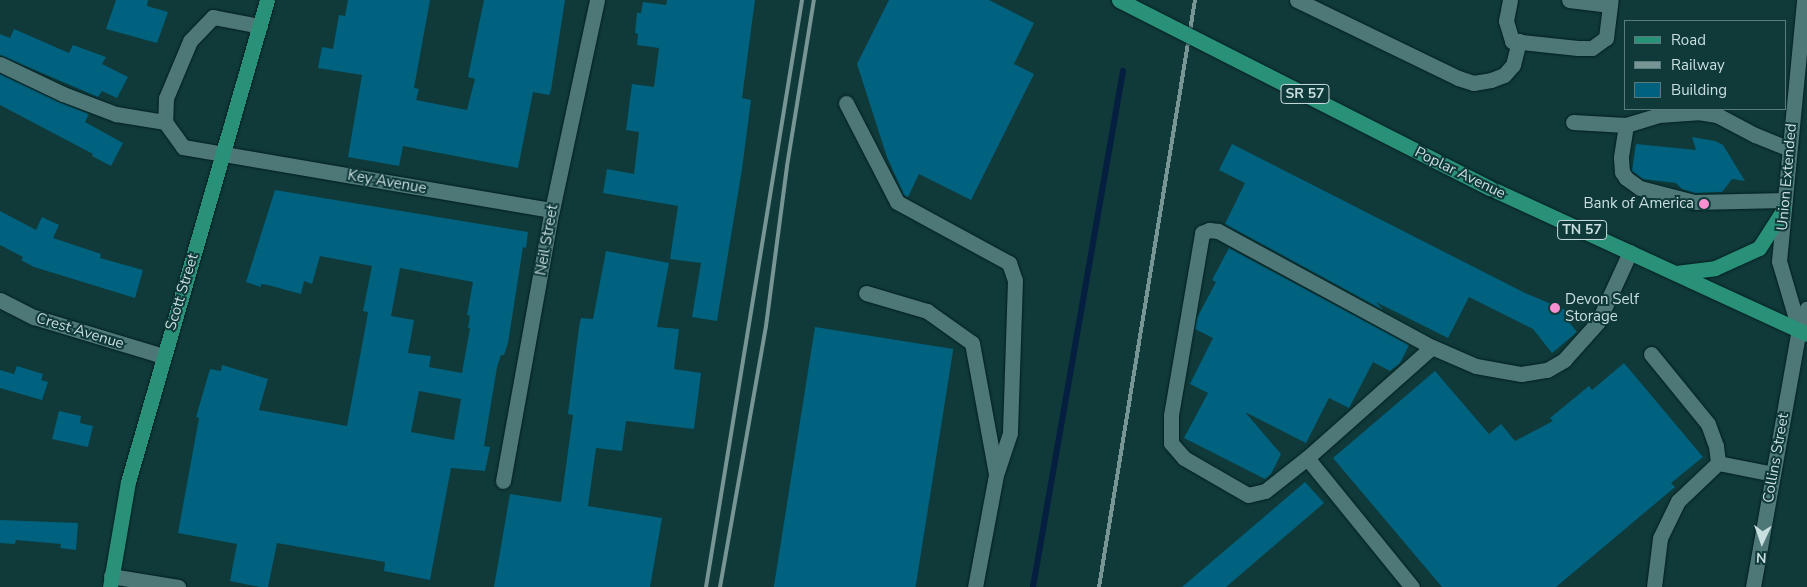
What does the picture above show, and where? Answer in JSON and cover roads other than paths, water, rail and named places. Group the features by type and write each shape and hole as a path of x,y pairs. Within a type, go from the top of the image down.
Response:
{"main road":[{"name":"Scott Street","path":"110,582 128,482 267,0"},
{"name":"Poplar Avenue","path":"1119,0 1490,188 1803,332"},
{"path":"1675,273 1715,268 1759,248 1784,205"}],"street":[{"name":"Neil Street","path":"503,481 552,210 597,0"},
{"path":"1296,0 1458,78 1473,83 1491,80 1504,75 1513,65 1519,41"},
{"path":"1510,0 1506,21 1512,41 1592,48 1606,38 1610,3 1569,0"},
{"name":"Union Extended","path":"1803,332 1779,261 1804,0"},
{"path":"0,64 62,94 116,114 165,122 166,98 190,41 213,17 260,26"},
{"path":"846,103 897,202 1009,263 1015,280 1010,434 996,475 975,587"},
{"path":"1574,122 1626,125 1659,115 1698,112 1717,115 1755,135 1789,149"},
{"name":"Key Avenue","path":"165,122 183,146 552,210"},
{"path":"1626,125 1621,158 1622,172 1626,178 1640,188 1694,202 1784,205"},
{"path":"1432,347 1307,458 1265,491 1248,495 1184,458 1171,443 1171,416 1202,233 1209,230 1218,231 1432,347 1476,366 1521,374 1547,370 1566,359 1598,322 1630,252"},
{"path":"866,293 927,311 972,344 996,475"},
{"name":"Crest Avenue","path":"0,300 34,317 163,356"},
{"path":"1803,332 1807,308"},
{"name":"Collins Street","path":"1753,587 1773,474 1803,332"},
{"path":"1650,354 1708,424 1716,446 1718,463"},
{"path":"1307,458 1412,587"},
{"path":"1718,463 1773,474"},
{"path":"1654,587 1660,538 1678,501 1718,463"},
{"path":"110,582 178,587"}],"waterway":[{"path":"1033,587 1123,71"}],"railway":[{"path":"706,587 802,0"},
{"path":"720,587 766,326 787,166 814,0"},
{"path":"1099,587 1195,0"}],"place":[{"name":"Bank of America","path":"1704,204"},
{"name":"Devon Self Storage","path":"1555,308"}]}
